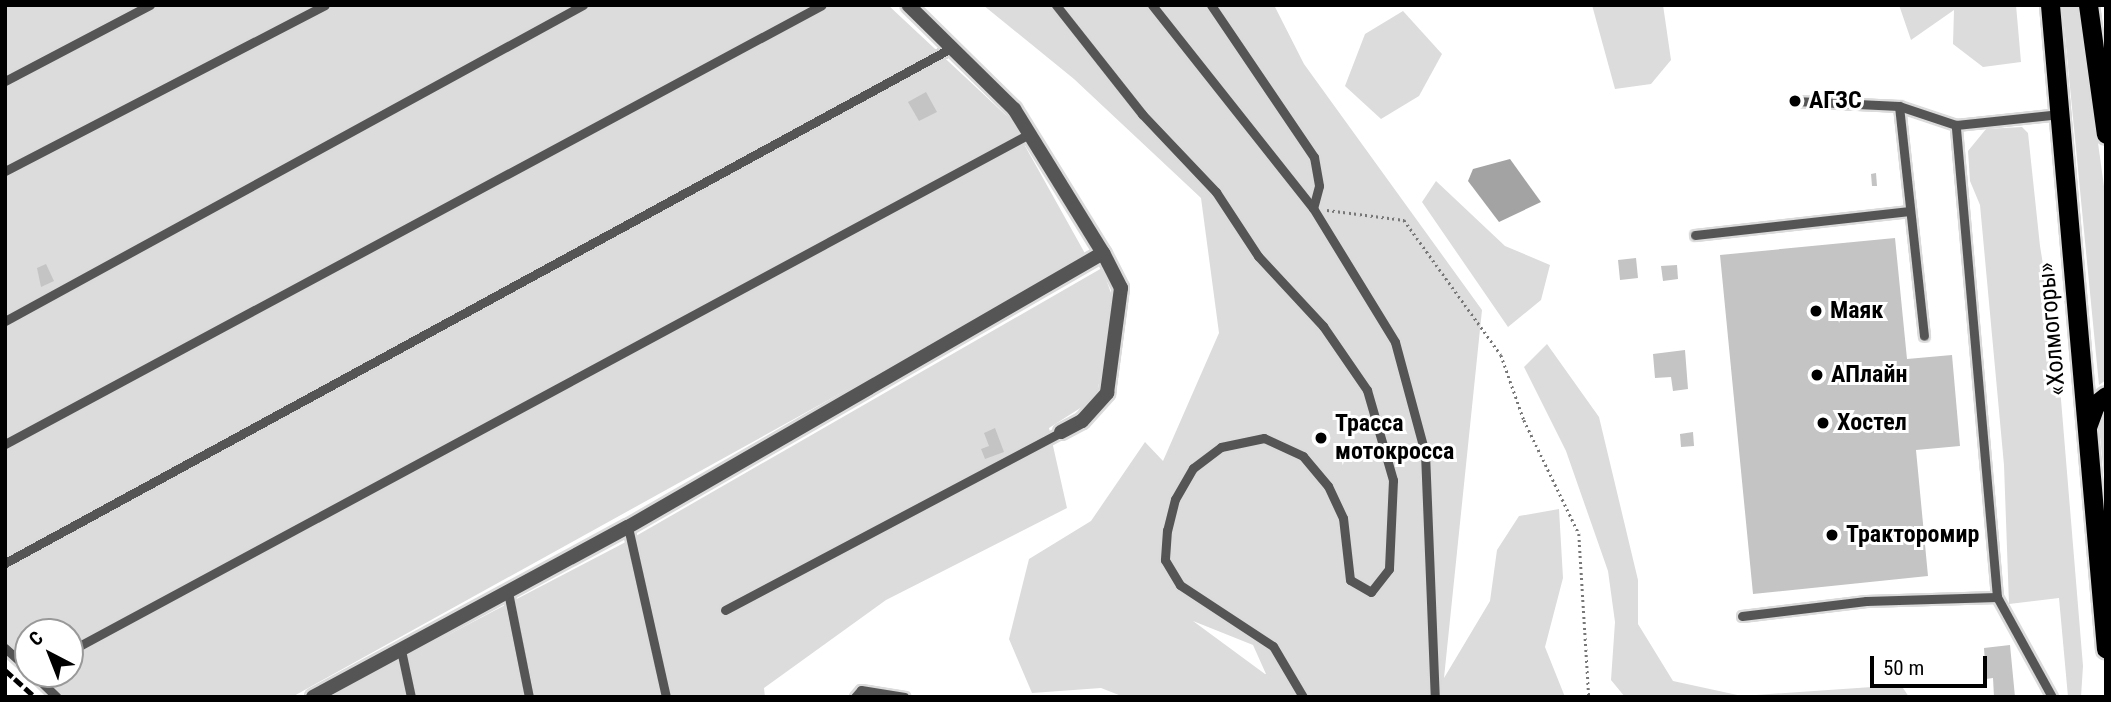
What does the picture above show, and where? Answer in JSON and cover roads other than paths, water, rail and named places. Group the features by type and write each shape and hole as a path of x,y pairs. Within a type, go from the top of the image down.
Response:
{"highway":[{"name":"«Холмогоры»","path":"2050,5 2062,114 2085,436 2106,649"},
{"path":"2088,5 2106,134"},
{"path":"2085,436 2095,405 2106,396"}],"street":[{"path":"908,5 1014,109 1103,253 1121,288 1107,393 1082,421 1061,432"},
{"path":"313,697 628,527 1103,253"}],"lane":[{"path":"5,81 150,5"},
{"path":"5,171 325,5"},
{"path":"5,321 583,5"},
{"path":"5,444 822,5"},
{"path":"1056,5 1142,114 1216,192 1258,256 1323,326 1367,390 1393,480 1389,569 1371,592 1350,580 1343,518 1328,486 1303,456 1264,438 1221,446 1193,468 1175,499 1167,530 1165,560 1180,585 1273,646 1303,697"},
{"path":"1152,5 1313,208 1395,342 1425,453 1435,697"},
{"path":"1211,5 1314,157 1319,186 1313,208"},
{"path":"5,563 951,48"},
{"path":"1795,102 1899,106 1956,125 2062,114"},
{"path":"1899,106 1924,337"},
{"path":"1956,125 1997,597 2052,697"},
{"path":"84,643 1029,134"},
{"path":"1695,234 1910,211"},
{"path":"725,610 1061,432"},
{"path":"628,527 666,697"},
{"path":"508,592 529,697"},
{"path":"1742,616 1866,601 1997,597"},
{"path":"401,650 411,697"},
{"path":"855,697 861,690 904,697"}],"railway":[{"path":"5,670 35,697"}],"place":[{"name":"АГЗС","path":"1795,101"},
{"name":"Маяк","path":"1816,311"},
{"name":"АПлайн","path":"1817,375"},
{"name":"Хостел","path":"1823,423"},
{"name":"Трасса мотокросса","path":"1321,438"},
{"name":"Тракторомир","path":"1832,535"}]}
